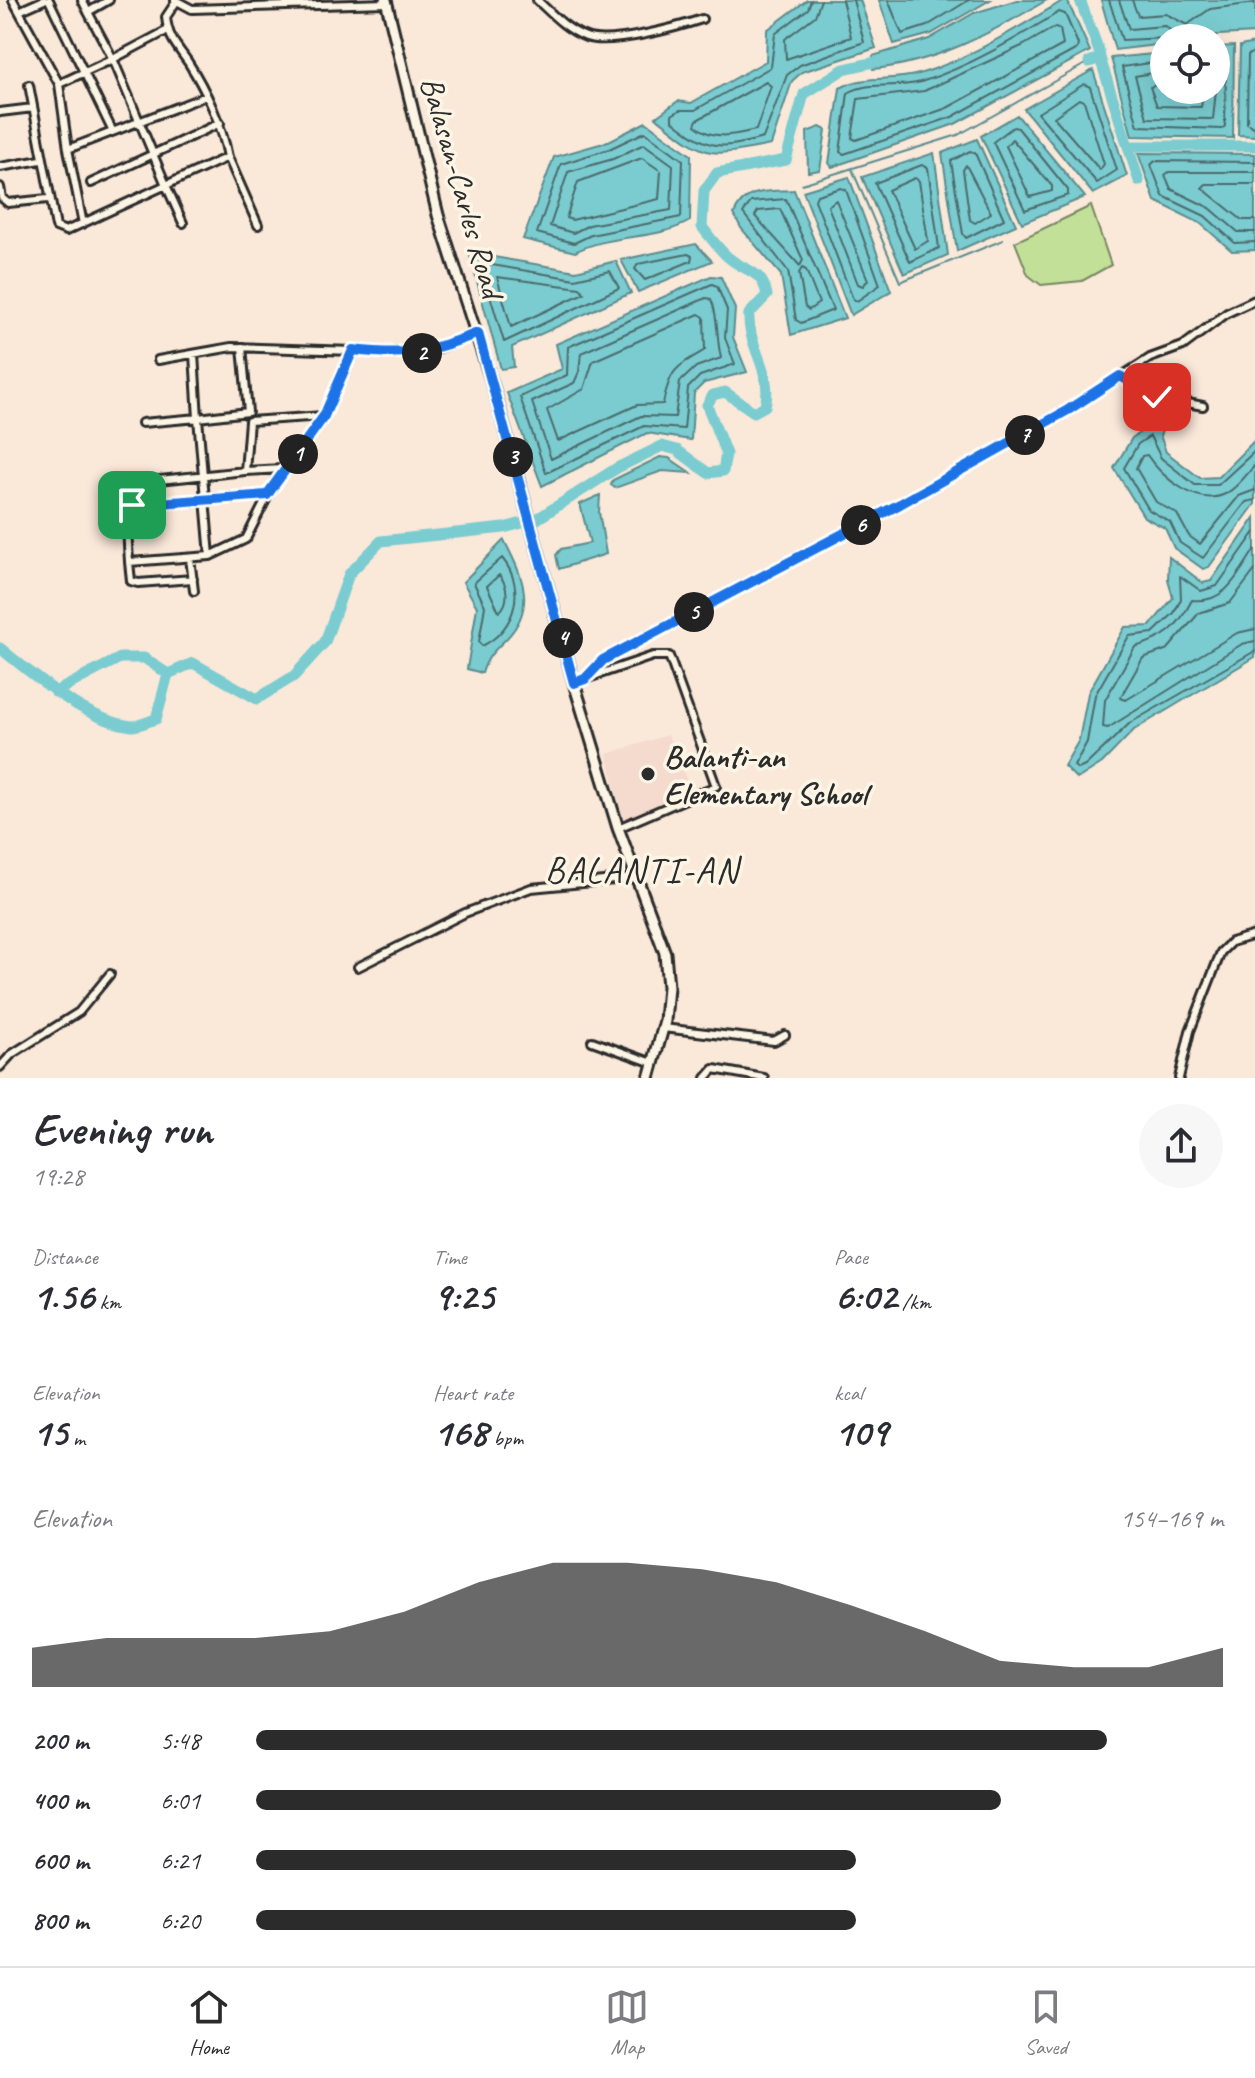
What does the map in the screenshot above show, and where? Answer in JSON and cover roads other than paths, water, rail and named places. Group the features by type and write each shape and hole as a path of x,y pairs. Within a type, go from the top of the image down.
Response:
{"main road":[{"name":"Balasan-Carles Road","path":"386,2 438,215 478,333 574,683 618,828 665,953 668,987 663,1028 649,1078"}],"street":[{"path":"13,0 59,84 83,224"},
{"path":"19,11 47,0 86,71 112,130"},
{"path":"82,0 113,59 183,223"},
{"path":"88,12 109,0"},
{"path":"537,0 553,16 588,38 645,32 702,19"},
{"path":"258,225 228,157 220,123 187,62 172,44 166,17 176,1 192,9 386,2"},
{"path":"59,84 168,30"},
{"path":"29,85 48,199 56,227 66,231 228,157"},
{"path":"68,149 206,96"},
{"path":"0,112 33,108"},
{"path":"91,183 220,123"},
{"path":"0,167 41,160"},
{"path":"0,187 2,198 8,203 48,199"},
{"path":"585,679 603,660 900,504 1068,410 1150,358 1183,346 1227,313 1255,300"},
{"path":"158,360 242,347 390,354 430,352 478,333"},
{"path":"242,347 249,421 245,471"},
{"path":"129,562 210,556 246,539 283,469 324,416 353,350"},
{"path":"194,354 210,556"},
{"path":"1120,376 1157,397 1203,406"},
{"path":"142,423 248,412"},
{"path":"249,421 324,416"},
{"path":"150,481 283,469"},
{"path":"193,579 131,581 126,510 132,505 267,495"},
{"path":"190,558 194,591"},
{"path":"574,683 653,656 669,656 716,786 618,828"},
{"path":"358,967 465,913 531,888 635,878"},
{"path":"1179,1078 1205,987 1221,952 1231,942 1255,935"},
{"path":"0,1067 12,1054 79,1012 110,974"},
{"path":"663,1028 774,1041 785,1035"},
{"path":"592,1041 653,1063"},
{"path":"706,1078 714,1069 764,1078"}],"water":[{"path":"807,0 860,0 876,48 802,72 792,81 771,145 732,152 708,151 686,140 656,117 678,101 691,103 766,61 767,30"},
{"path":"879,0 990,0 931,34 894,44"},
{"path":"1017,0 1047,0 985,34 942,53 873,69 873,56 929,39 974,13"},
{"path":"1067,0 1090,51 955,124 832,167 829,163 840,88 859,81 909,76 938,68 993,42"},
{"path":"1101,0 1255,0 1255,33 1230,34 1230,24 1150,24 1150,46 1115,50"},
{"path":"1255,43 1255,136 1238,135 1240,46"},
{"path":"1230,46 1234,46 1233,138 1132,136 1111,58 1150,54 1150,104 1230,104"},
{"path":"1093,70 1127,176 1093,194 1024,109"},
{"path":"1017,115 1085,197 1022,223 981,136"},
{"path":"646,122 691,155 690,221 663,232 603,242 575,252 523,239 554,157 607,142"},
{"path":"820,127 826,130 820,170 808,172 807,132"},
{"path":"977,139 1016,225 957,251 942,153"},
{"path":"934,153 948,255 904,274 862,177"},
{"path":"1138,153 1255,154 1255,250 1232,251 1200,223 1155,201"},
{"path":"849,177 891,291 851,315 803,191"},
{"path":"794,190 845,318 791,335 781,275 741,228 734,214 744,199 751,195"},
{"path":"696,244 712,261 638,292 621,260"},
{"path":"476,254 576,271 616,261 631,293 512,347 514,367 501,369 470,256"},
{"path":"711,276 721,277 735,309 733,337 747,372 704,383 694,393 691,440 647,433 542,486 507,393 562,369 556,344"},
{"path":"1159,404 1175,408 1160,435 1166,452 1200,478 1218,477 1255,440 1255,504 1209,567 1203,569 1174,548 1165,528 1144,517 1114,468 1132,438 1149,426"},
{"path":"660,457 669,458 691,473 662,471 615,488 611,485 613,480"},
{"path":"600,495 599,512 606,554 559,569 556,555 561,549 590,543 580,504"},
{"path":"1255,518 1255,657 1134,730 1102,763 1077,779 1064,766 1079,740 1088,693 1125,627 1150,626 1173,598 1168,579 1169,557 1203,583 1211,581"},
{"path":"504,540 524,589 522,614 482,673 467,669 477,607 463,582"}],"waterway":[{"path":"1080,0 1099,51 1100,58 1089,62"},
{"path":"1100,58 1139,181"},
{"path":"0,648 79,707 132,726 156,719 168,674 193,663 257,699 294,676 325,642 349,574 381,541 504,528 537,519 617,468 662,446 677,450 708,473 723,471 726,454 707,405 713,395 725,392 754,412 765,406 766,382 752,338 749,314 767,295 759,277 729,258 702,227 704,191 717,173 786,160 804,94 844,69 888,59"},
{"path":"802,184 958,135 1089,62"},
{"path":"1128,146 1255,146"},
{"path":"852,169 900,282 1003,240"},
{"path":"55,692 120,658 144,658 168,674"}],"place":[{"name":"Balanti-an Elementary School","path":"648,774"}],"district":[{"name":"BALANTI-AN","path":"642,870"}]}
